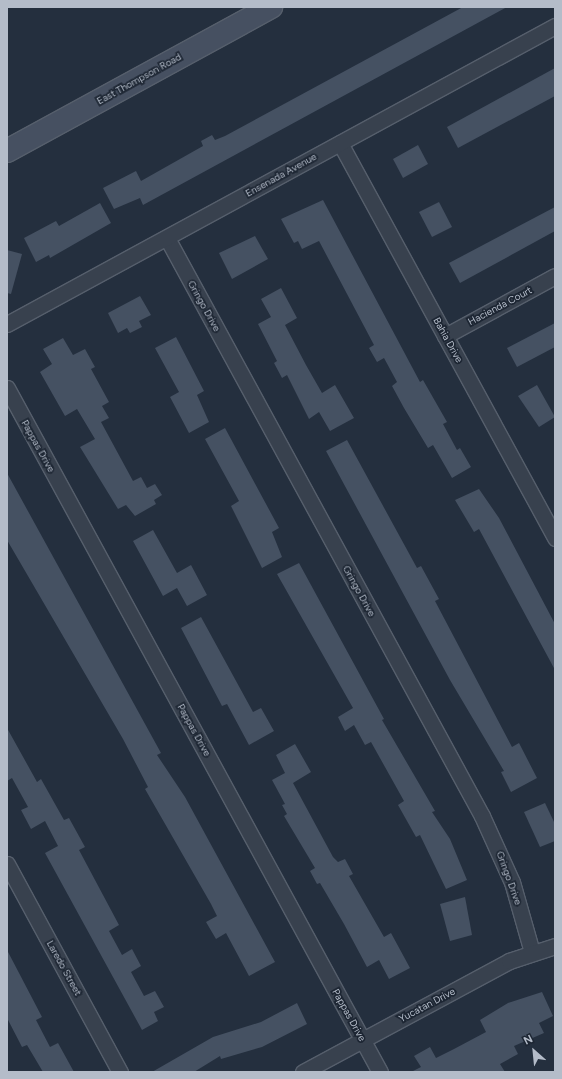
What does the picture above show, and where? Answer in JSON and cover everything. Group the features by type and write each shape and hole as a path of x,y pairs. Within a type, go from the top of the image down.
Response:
{"main road":[{"name":"East Thompson Road","path":"7,151 271,7"}],"street":[{"name":"Ensenada Avenue","path":"7,324 555,26"},
{"name":"Bahia Drive","path":"340,143 445,336 551,519 555,538"},
{"name":"Gringo Drive","path":"167,238 482,816 512,882 532,952"},
{"name":"Hacienda Court","path":"445,336 555,276"},
{"name":"Pappas Drive","path":"7,388 380,1072"},
{"name":"Laredo Street","path":"7,864 120,1072"},
{"name":"Yucatan Drive","path":"303,1072 509,961 532,952 555,946"}],"building":[{"path":"463,7 507,7 143,205 140,198 114,209 103,188 136,171 141,181 203,146 201,141 212,135 215,140 225,136"},
{"path":"555,68 555,96 458,148 447,127"},
{"path":"418,145 428,164 403,178 393,159"},
{"path":"323,200 420,382 423,380 447,422 443,424 457,450 460,448 471,467 452,478 433,445 428,448 404,408 392,386 397,382 384,358 377,362 369,348 374,345 319,241 302,249 298,241 294,243 281,219"},
{"path":"439,202 452,227 432,237 419,212"},
{"path":"100,203 111,223 50,258 49,255 36,262 24,238 56,221 59,226"},
{"path":"555,207 555,231 460,283 449,263"},
{"path":"255,236 268,259 232,279 219,253"},
{"path":"7,250 22,254 11,294 7,293"},
{"path":"281,288 297,318 285,325 306,365 322,393 335,385 354,418 330,431 319,412 309,419 287,375 282,378 274,363 277,361 258,324 271,317 261,299"},
{"path":"140,296 151,315 139,321 142,327 130,333 127,328 118,333 108,313"},
{"path":"555,323 555,347 517,367 507,348"},
{"path":"176,337 204,391 197,395 209,422 189,433 170,397 179,392 155,348"},
{"path":"63,338 73,355 85,349 95,367 91,369 109,402 102,406 109,418 101,422 133,481 141,477 147,488 155,484 162,495 154,500 156,504 135,516 126,505 118,509 80,447 95,439 77,409 65,416 40,372 52,364 43,349"},
{"path":"537,385 555,417 539,427 518,396"},
{"path":"225,428 279,528 272,532 282,557 262,568 231,506 239,501 205,439"},
{"path":"347,440 417,568 421,566 439,599 435,601 512,747 519,743 537,778 511,792 501,772 504,771 450,680 326,451"},
{"path":"7,473 161,753 157,755 185,797 275,962 249,976 226,933 216,939 206,922 217,916 211,904 145,789 148,787 123,739 7,540"},
{"path":"479,489 499,518 555,624 555,670 479,529 474,532 455,500"},
{"path":"153,530 177,573 191,565 207,595 187,606 177,588 163,596 133,541"},
{"path":"299,563 384,719 382,720 435,811 432,812 450,839 467,880 446,889 420,835 416,837 398,805 404,801 371,742 365,745 354,725 345,731 338,717 353,708 277,574"},
{"path":"201,617 253,712 261,708 274,731 249,745 227,704 222,706 181,628"},
{"path":"7,728 37,782 41,779 64,820 69,818 85,847 79,850 119,925 109,931 122,955 132,949 141,966 131,972 144,996 155,991 164,1007 154,1012 158,1021 142,1030 45,853 58,846 45,821 31,829 21,810 28,807 12,778 7,781"},
{"path":"295,744 311,772 293,783 333,857 338,862 345,859 353,874 349,876 384,937 391,933 410,968 389,979 379,960 367,967 320,883 317,884 310,871 315,868 284,816 287,814 282,805 285,804 272,780 285,773 276,755"},
{"path":"545,803 555,824 555,841 540,847 524,812"},
{"path":"465,897 472,935 450,941 440,904"},
{"path":"7,950 42,1017 36,1020 50,1047 58,1043 74,1072 43,1072 27,1045 22,1047 7,1018"},
{"path":"542,992 553,1016 539,1023 544,1033 514,1046 518,1054 500,1064 505,1072 411,1072 421,1067 414,1056 430,1047 436,1058 454,1049 486,1032 480,1020 508,1003"},
{"path":"297,1003 307,1024 262,1047 221,1059 220,1056 194,1072 152,1072 213,1037 261,1022"}]}
